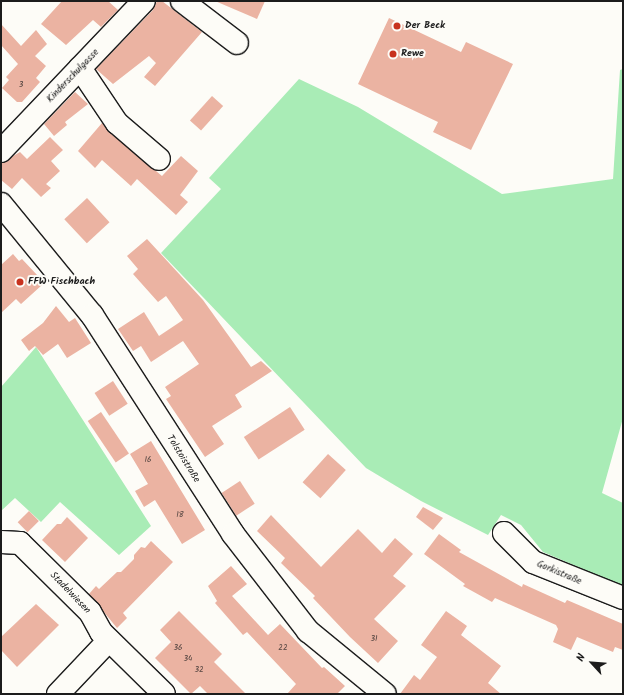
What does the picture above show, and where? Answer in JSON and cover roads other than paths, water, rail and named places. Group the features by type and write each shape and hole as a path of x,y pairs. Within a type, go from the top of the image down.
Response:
{"street":[{"name":"Kinderschulgasse","path":"1,151 144,1"},
{"path":"182,1 237,43"},
{"path":"80,68 117,123 159,159"},
{"name":"Tolstoistraße","path":"1,204 92,315 224,522 308,631 385,694"},
{"name":"Gorkistraße","path":"504,533 533,562 623,598"},
{"name":"Stadelwiesen","path":"1,542 20,543 90,612 101,632 164,694"},
{"path":"58,694 109,640"}],"place":[{"name":"Der Beck","path":"397,26"},
{"name":"Rewe","path":"393,54"},
{"name":"FFW Fischbach","path":"20,282"}]}
